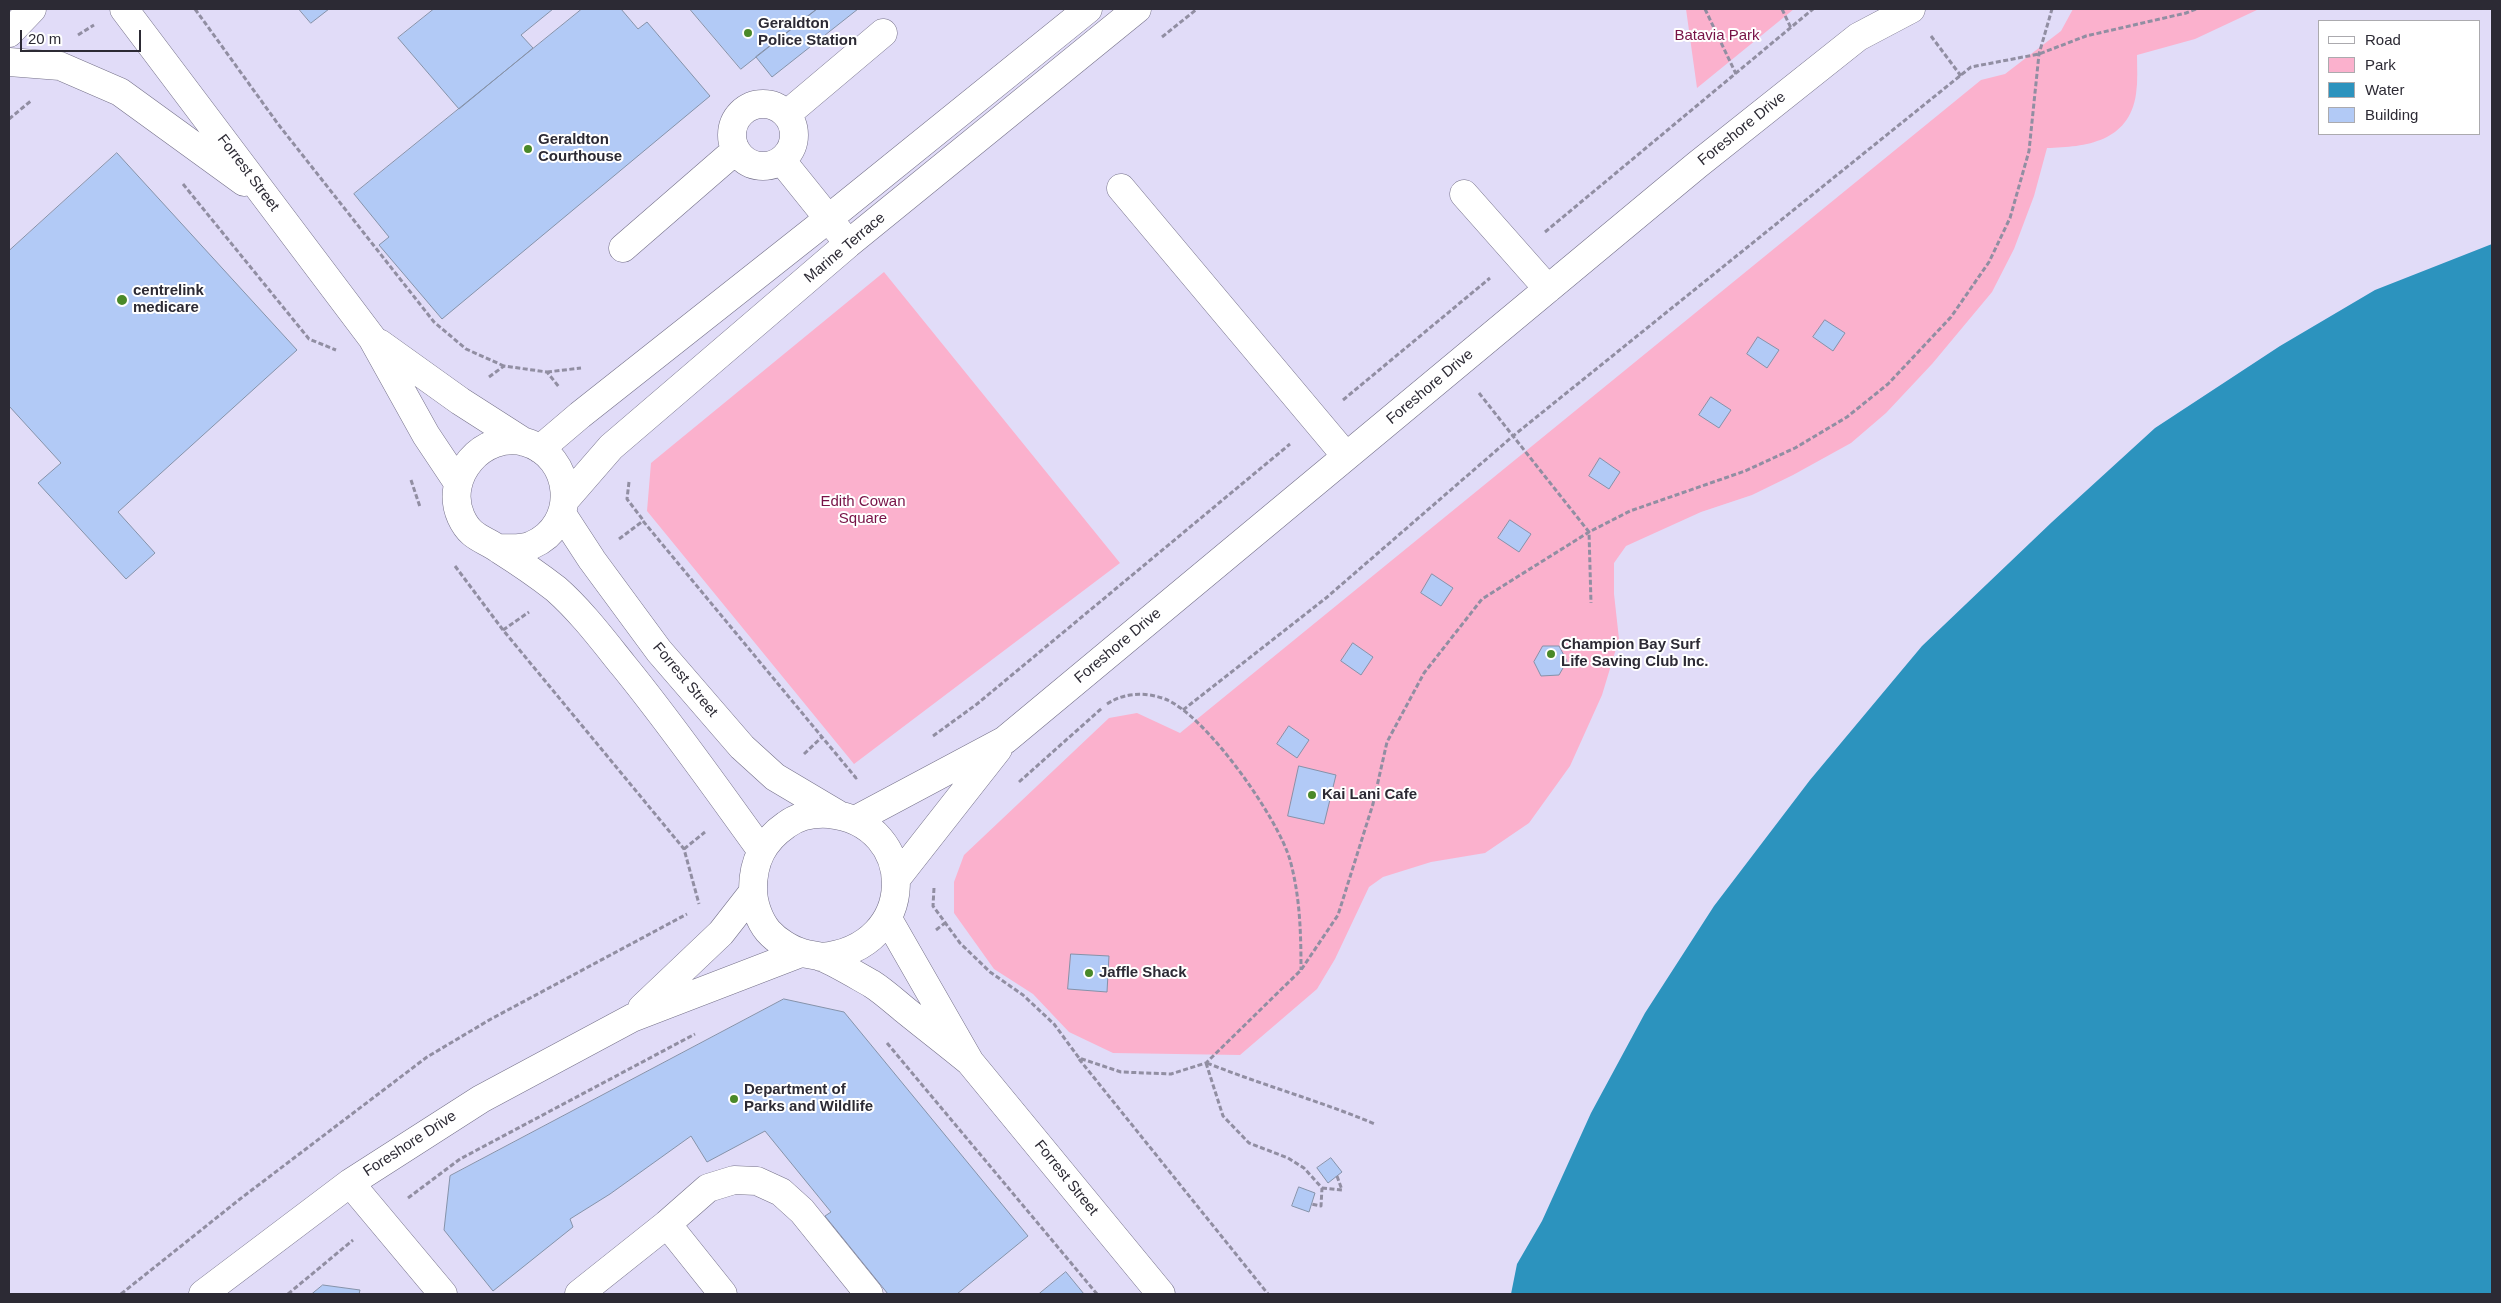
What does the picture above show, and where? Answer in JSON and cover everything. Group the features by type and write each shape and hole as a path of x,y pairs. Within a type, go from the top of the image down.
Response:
{"street":[{"path":"9,33 32,9"},
{"name":"Forrest Street","path":"124,9 372,338 426,435 458,483"},
{"path":"532,446 580,415 828,219 1088,9"},
{"name":"Marine Terrace","path":"564,507 611,446 848,244 1137,9"},
{"name":"Foreshore Drive","path":"1858,37 1880,9"},
{"name":"Foreshore Drive","path":"896,879 1005,740 1697,165 1858,37 1911,9"},
{"path":"786,114 883,33"},
{"path":"9,62 60,66 120,92 268,200"},
{"path":"763,103 776,106 786,114 793,125 795,138 791,150 782,161 770,166 757,166 745,160 736,150 732,138 733,125 740,114 751,106 763,103"},
{"path":"622,248 736,150"},
{"path":"782,161 848,244"},
{"path":"1121,188 1346,456"},
{"path":"1464,194 1548,289"},
{"name":"Forrest Street","path":"372,338 460,401 532,446"},
{"path":"498,548 515,549 531,546 546,537 556,526 564,507 565,486 560,471 551,458 532,446 506,441 490,445 475,454 464,467 458,483 457,500 461,516 483,542 498,548 556,590 590,625 664,714 761,850"},
{"name":"Forrest Street","path":"564,507 592,560 659,651 742,748 776,777 847,818"},
{"name":"Foreshore Drive","path":"847,818 1005,740"},
{"path":"806,815 847,818 869,829 881,840 891,858 896,879 895,900 888,919 875,936 859,948 840,955 811,955 784,944 768,931 758,913 753,892 754,871 761,850 774,834 791,821 806,815"},
{"name":"Foreshore Drive","path":"632,1018 722,933 753,892"},
{"name":"Forrest Street","path":"888,919 970,1062 1162,1294"},
{"name":"Forrest Street","path":"811,955 873,985 970,1062"},
{"name":"Foreshore Drive","path":"204,1294 350,1183 481,1099 632,1018 811,955"},
{"path":"588,1291 708,1188 734,1180 757,1181 781,1192 802,1211 868,1294"},
{"path":"350,1183 443,1294"},
{"path":"667,1224 723,1294"}],"path":[{"path":"195,9 278,124 434,322 466,349 504,366 547,372 563,392"},
{"path":"1705,9 1736,74"},
{"path":"1782,9 1791,28"},
{"path":"931,737 977,704 1813,9"},
{"path":"1079,1058 1121,1072 1171,1074 1206,1063 1301,970 1338,915 1373,804 1388,742 1424,673 1482,599 1590,532 1630,511 1745,471 1795,448 1846,417 1888,384 1951,317 1989,262 2010,218 2029,151 2039,54 2052,9"},
{"path":"1183,710 1326,598 1514,436 1971,67 2039,54 2086,36 2186,13 2196,9"},
{"path":"1927,32 1960,76"},
{"path":"9,119 38,96"},
{"path":"180,181 309,339 340,352"},
{"path":"482,382 504,366"},
{"path":"1475,388 1590,532 1591,604"},
{"path":"408,470 420,508"},
{"path":"630,475 627,500 643,521 856,778 864,774"},
{"path":"617,541 643,521"},
{"path":"466,584 684,849 700,907"},
{"path":"503,630 535,607"},
{"path":"1014,786 1109,702 1125,696 1143,694 1166,700 1183,710 1222,747 1260,802 1289,858 1301,926 1301,970"},
{"path":"684,849 709,829"},
{"path":"935,881 933,906 960,943 990,972 1023,995 1054,1024 1079,1058 1268,1294"},
{"path":"121,1294 247,1193 427,1057 491,1019 691,912"},
{"path":"420,1189 460,1159 703,1030"},
{"path":"880,1036 1096,1294"},
{"path":"1206,1063 1253,1082 1323,1103 1375,1124"},
{"path":"1206,1063 1224,1116 1249,1143 1288,1158 1304,1168 1322,1188 1342,1190 1337,1176"},
{"path":"1311,1204 1321,1206 1322,1188"},
{"path":"288,1294 344,1247"}],"green space":[{"name":"Batavia Park","path":"1686,9 1794,9 1697,88"},
{"path":"2073,9 2259,9 2195,39 2137,55 2136,94 2132,110 2125,123 2104,139 2076,146 2047,148 2034,196 2014,249 1992,292 1932,364 1886,413 1851,443 1752,495 1701,512 1626,546 1614,563 1614,594 1619,639 1602,695 1570,766 1529,823 1485,853 1431,862 1383,877 1369,887 1335,959 1317,989 1240,1055 1113,1053 1069,1032 1033,994 994,969 954,913 954,882 964,855 1109,718 1137,713 1180,733 1981,80 2005,74 2061,31"},
{"name":"Edith Cowan Square","path":"884,272 1120,563 854,764 647,511 651,463"}],"water":[{"path":"2492,244 2492,1294 1511,1294 1517,1264 1542,1221 1591,1113 1645,1013 1714,906 1810,780 1922,646 2052,522 2155,428 2280,346 2375,290"}],"building":[{"path":"299,9 329,9 311,23"},
{"path":"434,9 553,9 521,35 533,48 459,109 398,38"},
{"name":"Geraldton Courthouse","path":"582,9 621,9 638,29 647,22 710,96 442,319 379,245 389,237 354,194"},
{"name":"Geraldton Police Station","path":"690,9 817,9 741,69"},
{"path":"817,9 858,9 772,77 756,57"},
{"path":"117,153 297,350 118,512 155,553 126,579 38,483 61,463 9,406 9,251"},
{"path":"1825,320 1845,333 1833,351 1813,337"},
{"path":"1758,337 1779,350 1767,368 1747,354"},
{"path":"1711,397 1731,410 1719,428 1699,415"},
{"path":"1600,458 1620,472 1609,489 1589,476"},
{"path":"1510,520 1531,534 1519,552 1498,538"},
{"path":"1432,574 1453,588 1441,606 1421,593"},
{"path":"1353,643 1373,657 1361,675 1341,661"},
{"name":"Champion Bay Surf Life Saving Club Inc.","path":"1543,646 1559,646 1567,661 1559,675 1541,676 1534,662"},
{"path":"1289,726 1309,740 1297,758 1277,744"},
{"name":"Kai Lani Cafe","path":"1299,766 1336,775 1324,824 1288,816"},
{"name":"Jaffle Shack","path":"1071,954 1109,956 1107,992 1068,989"},
{"path":"784,999 844,1012 1028,1236 957,1294 888,1294 825,1216 831,1212 765,1131 707,1162 691,1136 610,1194 570,1219 573,1227 493,1291 444,1230 450,1176"},
{"path":"1331,1158 1342,1172 1328,1183 1317,1168"},
{"path":"1299,1187 1315,1193 1309,1212 1292,1206"},
{"path":"1066,1272 1084,1294 1039,1294"},
{"path":"323,1285 360,1290 359,1294 312,1294"}],"place":[{"name":"Geraldton Police Station","path":"748,33"},
{"name":"Geraldton Courthouse","path":"528,149"},
{"name":"centrelink medicare","path":"122,300"},
{"name":"Champion Bay Surf Life Saving Club Inc.","path":"1551,654"},
{"name":"Kai Lani Cafe","path":"1312,795"},
{"name":"Jaffle Shack","path":"1089,973"},
{"name":"Department of Parks and Wildlife","path":"734,1099"}]}
